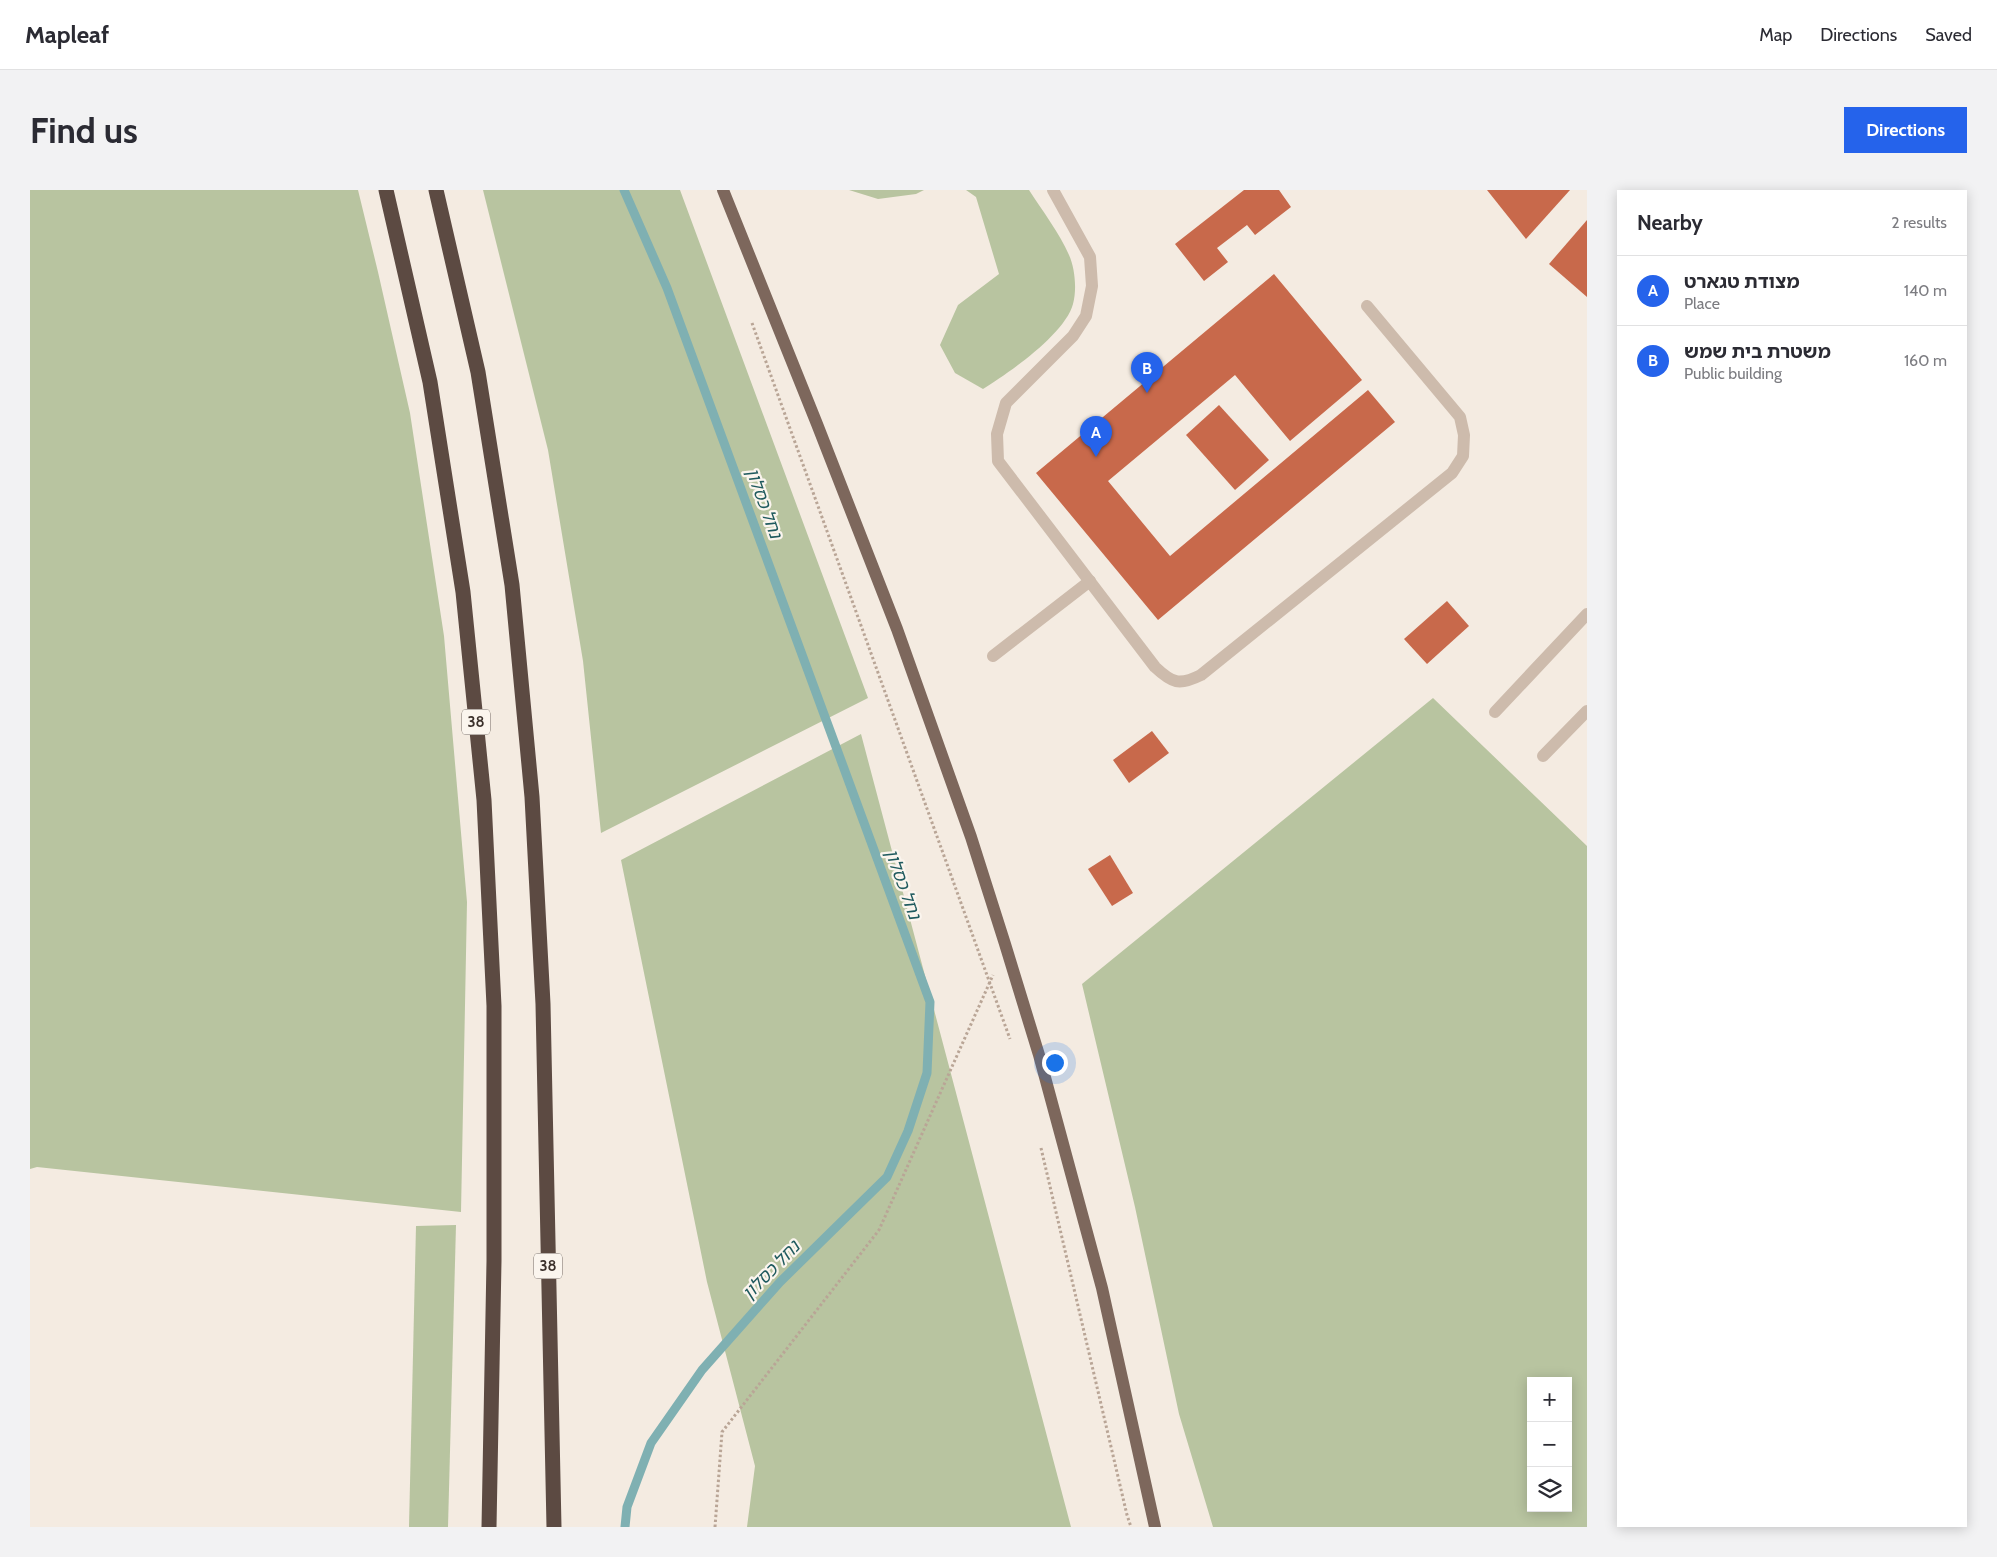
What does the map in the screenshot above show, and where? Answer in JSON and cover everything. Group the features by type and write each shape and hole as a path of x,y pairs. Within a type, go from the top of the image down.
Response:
{"highway":[{"name":"38","path":"386,190 433,401 463,592 484,800 494,1006 494,1261 489,1527"},
{"name":"38","path":"436,190 480,382 512,586 532,797 543,1004 554,1527"}],"main road":[{"path":"724,190 896,629 940,749 1006,944 1039,1055 1102,1288 1155,1527"}],"lane":[{"path":"1053,190 1090,256 1092,286 1086,316 1073,336 1006,403 997,434 998,461 1155,667 1168,680 1187,682 1201,675 1452,474 1463,456 1464,436 1460,417 1367,306"},
{"path":"993,656 1090,581"},
{"path":"1495,712 1587,614"},
{"path":"1543,756 1587,711"}],"path":[{"path":"751,320 1014,1048"},
{"path":"716,1527 722,1432 879,1230 1006,944"},
{"path":"1039,1143 1131,1527"}],"green space":[{"path":"30,190 358,190 410,413 444,636 467,902 461,1212 37,1167 30,1169"},
{"path":"483,190 680,190 868,698 601,833 583,661 548,450"},
{"path":"849,190 924,190 916,194 878,199"},
{"path":"966,190 1029,190 1065,247 1073,266 1075,279 1073,304 1068,316 1059,328 1035,352 983,389 955,373 940,345 958,305 999,274 976,197"},
{"path":"1433,698 1587,846 1587,1527 1213,1527 1179,1414 1135,1207 1082,984"},
{"path":"861,734 1071,1527 747,1527 755,1466 707,1282 621,860"},
{"path":"456,1225 448,1527 409,1527 416,1226"}],"building":[{"path":"1244,190 1279,190 1291,207 1255,235 1247,225 1217,248 1228,262 1204,281 1175,244"},
{"path":"1487,190 1570,190 1526,239"},
{"path":"1587,220 1587,297 1549,264"},
{"path":"1274,274 1362,380 1290,441 1235,375 1108,481 1170,556 1368,390 1395,422 1158,620 1036,473"},
{"path":"1219,405 1269,460 1235,490 1186,435"},
{"path":"1447,601 1469,626 1427,664 1404,639"},
{"path":"1152,731 1169,753 1129,783 1113,760"},
{"path":"1110,855 1133,893 1112,906 1088,869"}],"waterway":[{"name":"נחל כסלון","path":"624,190 667,288 930,1002 927,1073 908,1131 887,1177 780,1282 702,1370 651,1443 627,1507 625,1527"}],"place":[{"name":"משטרת בית שמש","path":"1147,393"},
{"name":"מצודת טגארט","path":"1096,457"}]}
